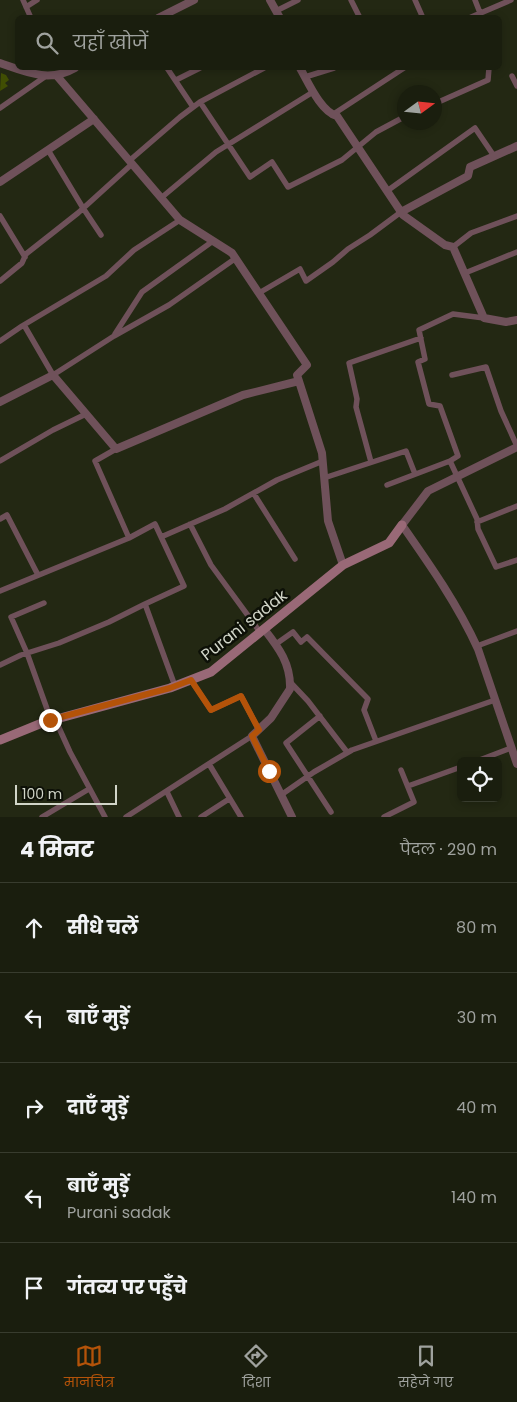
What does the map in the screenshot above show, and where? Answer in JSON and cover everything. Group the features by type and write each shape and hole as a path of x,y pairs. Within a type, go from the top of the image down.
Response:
{"main road":[{"name":"Purani sadak","path":"1,738 53,720 175,686 211,672 343,565 389,543 402,525"}],"street":[{"path":"23,0 30,15"},
{"path":"26,7 37,0"},
{"path":"164,15 194,0"},
{"path":"270,0 278,14 298,0"},
{"path":"351,0 358,15"},
{"path":"416,0 422,15"},
{"path":"476,0 482,15 511,0"},
{"path":"0,63 15,68"},
{"path":"20,70 46,76 57,76 72,70"},
{"path":"54,70 57,76 180,220 232,253 307,365 297,375 322,453 328,521 343,565"},
{"path":"168,70 193,107"},
{"path":"176,80 196,70"},
{"path":"0,281 22,263 26,254 83,208 193,107 260,70"},
{"path":"301,70 313,92 332,115 337,116 401,212 445,245 453,247"},
{"path":"305,77 328,70"},
{"path":"332,115 401,70"},
{"path":"442,100 488,80 489,70"},
{"path":"0,108 46,76"},
{"path":"512,76 517,86"},
{"path":"161,198 216,152 313,92"},
{"path":"200,102 250,177 272,162 288,187 342,160 376,132 397,121"},
{"path":"0,182 94,120"},
{"path":"387,191 474,128 494,156"},
{"path":"259,293 300,269 306,281 401,212 468,176 470,166 517,146"},
{"path":"48,150 83,208 102,235"},
{"path":"0,216 25,257"},
{"path":"453,247 471,233 517,216"},
{"path":"0,341 106,276 134,250 180,220"},
{"path":"114,336 142,292 213,241"},
{"path":"453,247 484,318"},
{"path":"464,273 517,252"},
{"path":"0,402 53,375 114,336 169,305 236,258"},
{"path":"387,485 450,461 458,456 440,406 429,404 418,362 425,360 419,330 453,314 506,322 517,320"},
{"path":"24,325 53,375 116,449"},
{"path":"371,462 356,408 357,399 349,363 421,338"},
{"path":"452,375 486,367 501,411 517,447 428,490 402,525 448,593 476,646 517,766"},
{"path":"128,538 95,460 116,449 243,395 299,381"},
{"path":"0,461 53,430 86,414"},
{"path":"324,478 406,451 415,474"},
{"path":"161,537 254,494 277,480 323,461"},
{"path":"450,461 496,567 517,560"},
{"path":"254,494 295,560"},
{"path":"477,522 517,506"},
{"path":"0,519 7,514 38,575"},
{"path":"0,591 128,538 155,524 184,586 109,622 0,665"},
{"path":"126,817 252,736 271,718 290,690 288,667 284,657 276,644 262,631 211,565 190,524"},
{"path":"44,603 11,617 53,720 105,817"},
{"path":"145,604 175,686"},
{"path":"476,646 517,631"},
{"path":"276,644 293,632 301,642 307,636 368,699 364,710 376,741"},
{"path":"191,680 211,710 241,696 259,730"},
{"path":"290,683 320,716 347,752"},
{"path":"281,795 307,776 347,752 495,700"},
{"path":"320,716 286,743 331,812"},
{"path":"252,736 292,817"},
{"path":"487,757 511,748"},
{"path":"209,764 240,817"},
{"path":"408,786 457,768"},
{"path":"384,817 414,802 401,770"},
{"path":"42,817 90,789"},
{"path":"167,792 179,817"},
{"path":"201,817 229,799"}],"building":[{"path":"1,73 6,75 9,80 5,83 8,86 0,91"}],"route":[{"path":"50,720 170,688 191,680 211,710 241,696 259,730 252,736 269,771"}]}
